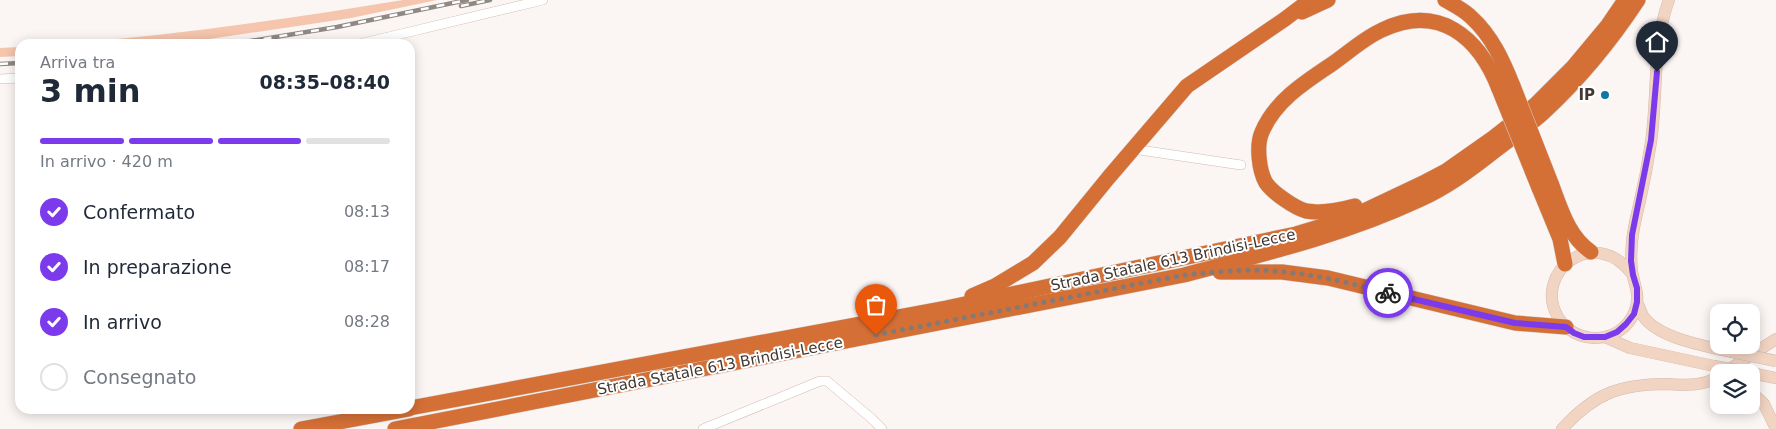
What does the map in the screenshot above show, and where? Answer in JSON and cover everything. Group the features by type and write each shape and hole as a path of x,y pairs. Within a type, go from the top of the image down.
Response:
{"highway":[{"path":"946,308 995,286 1033,263 1060,237 1187,86 1310,0"},
{"path":"1285,19 1328,0"},
{"path":"1445,0 1471,16 1497,50 1506,88 1545,186 1565,264"},
{"path":"1608,25 1619,0"},
{"name":"Strada Statale 613 Brindisi-Lecce","path":"415,408 946,308 1296,234 1349,218 1446,171 1535,105 1573,67 1608,25 1625,0"},
{"name":"Strada Statale 613 Brindisi-Lecce","path":"395,429 1184,275 1296,246 1361,224 1420,200 1455,181 1542,113 1581,74 1622,24 1638,0"},
{"path":"1404,190 1337,211 1306,211 1288,203 1266,183 1258,156 1261,133 1275,108 1300,86 1381,30 1415,20 1444,25 1459,32 1471,41 1506,88"},
{"path":"1545,186 1571,233 1577,241 1591,252"},
{"path":"1184,275 1236,271 1282,272 1328,278 1515,323 1566,327"},
{"name":"Strada Statale 613 Brindisi-Lecce","path":"301,429 382,414"}],"main road":[{"path":"1633,275 1625,264 1614,257 1603,253 1591,252 1580,255 1565,264 1557,275 1552,289 1552,303 1557,316 1574,333 1584,337 1605,337 1617,332 1634,314 1637,302 1637,288 1631,261 1632,235 1651,140 1660,36 1669,0"},
{"path":"1637,302 1643,315 1660,329 1695,344 1776,361"},
{"path":"1605,337 1630,348 1710,369"},
{"path":"1734,364 1776,340"},
{"path":"1760,375 1776,378"},
{"path":"1562,429 1592,401 1619,389 1643,384 1694,385 1706,383 1710,380"},
{"path":"1760,400 1764,404 1776,429"}],"street":[{"path":"381,39 543,0"},
{"path":"0,79 15,78"},
{"path":"1133,149 1241,165"},
{"path":"703,429 820,381 827,380 872,418 882,429"}],"shaded area":[{"path":"403,0 437,0 351,18 210,39 115,39 232,26"},
{"path":"15,47 15,56 0,57 0,48"}],"railway":[{"path":"263,39 337,27 467,0"},
{"path":"461,6 490,0"},
{"path":"0,64 15,63"}],"way so far":[{"path":"876,335 1184,275 1236,271 1282,272 1328,278 1388,293"}],"place":[{"name":"IP","path":"1605,95"}],"route":[{"path":"1388,293 1515,323 1566,327 1584,337 1605,337 1617,332 1634,314 1637,302 1637,288 1631,261 1632,235 1646,174 1657,72"}]}
